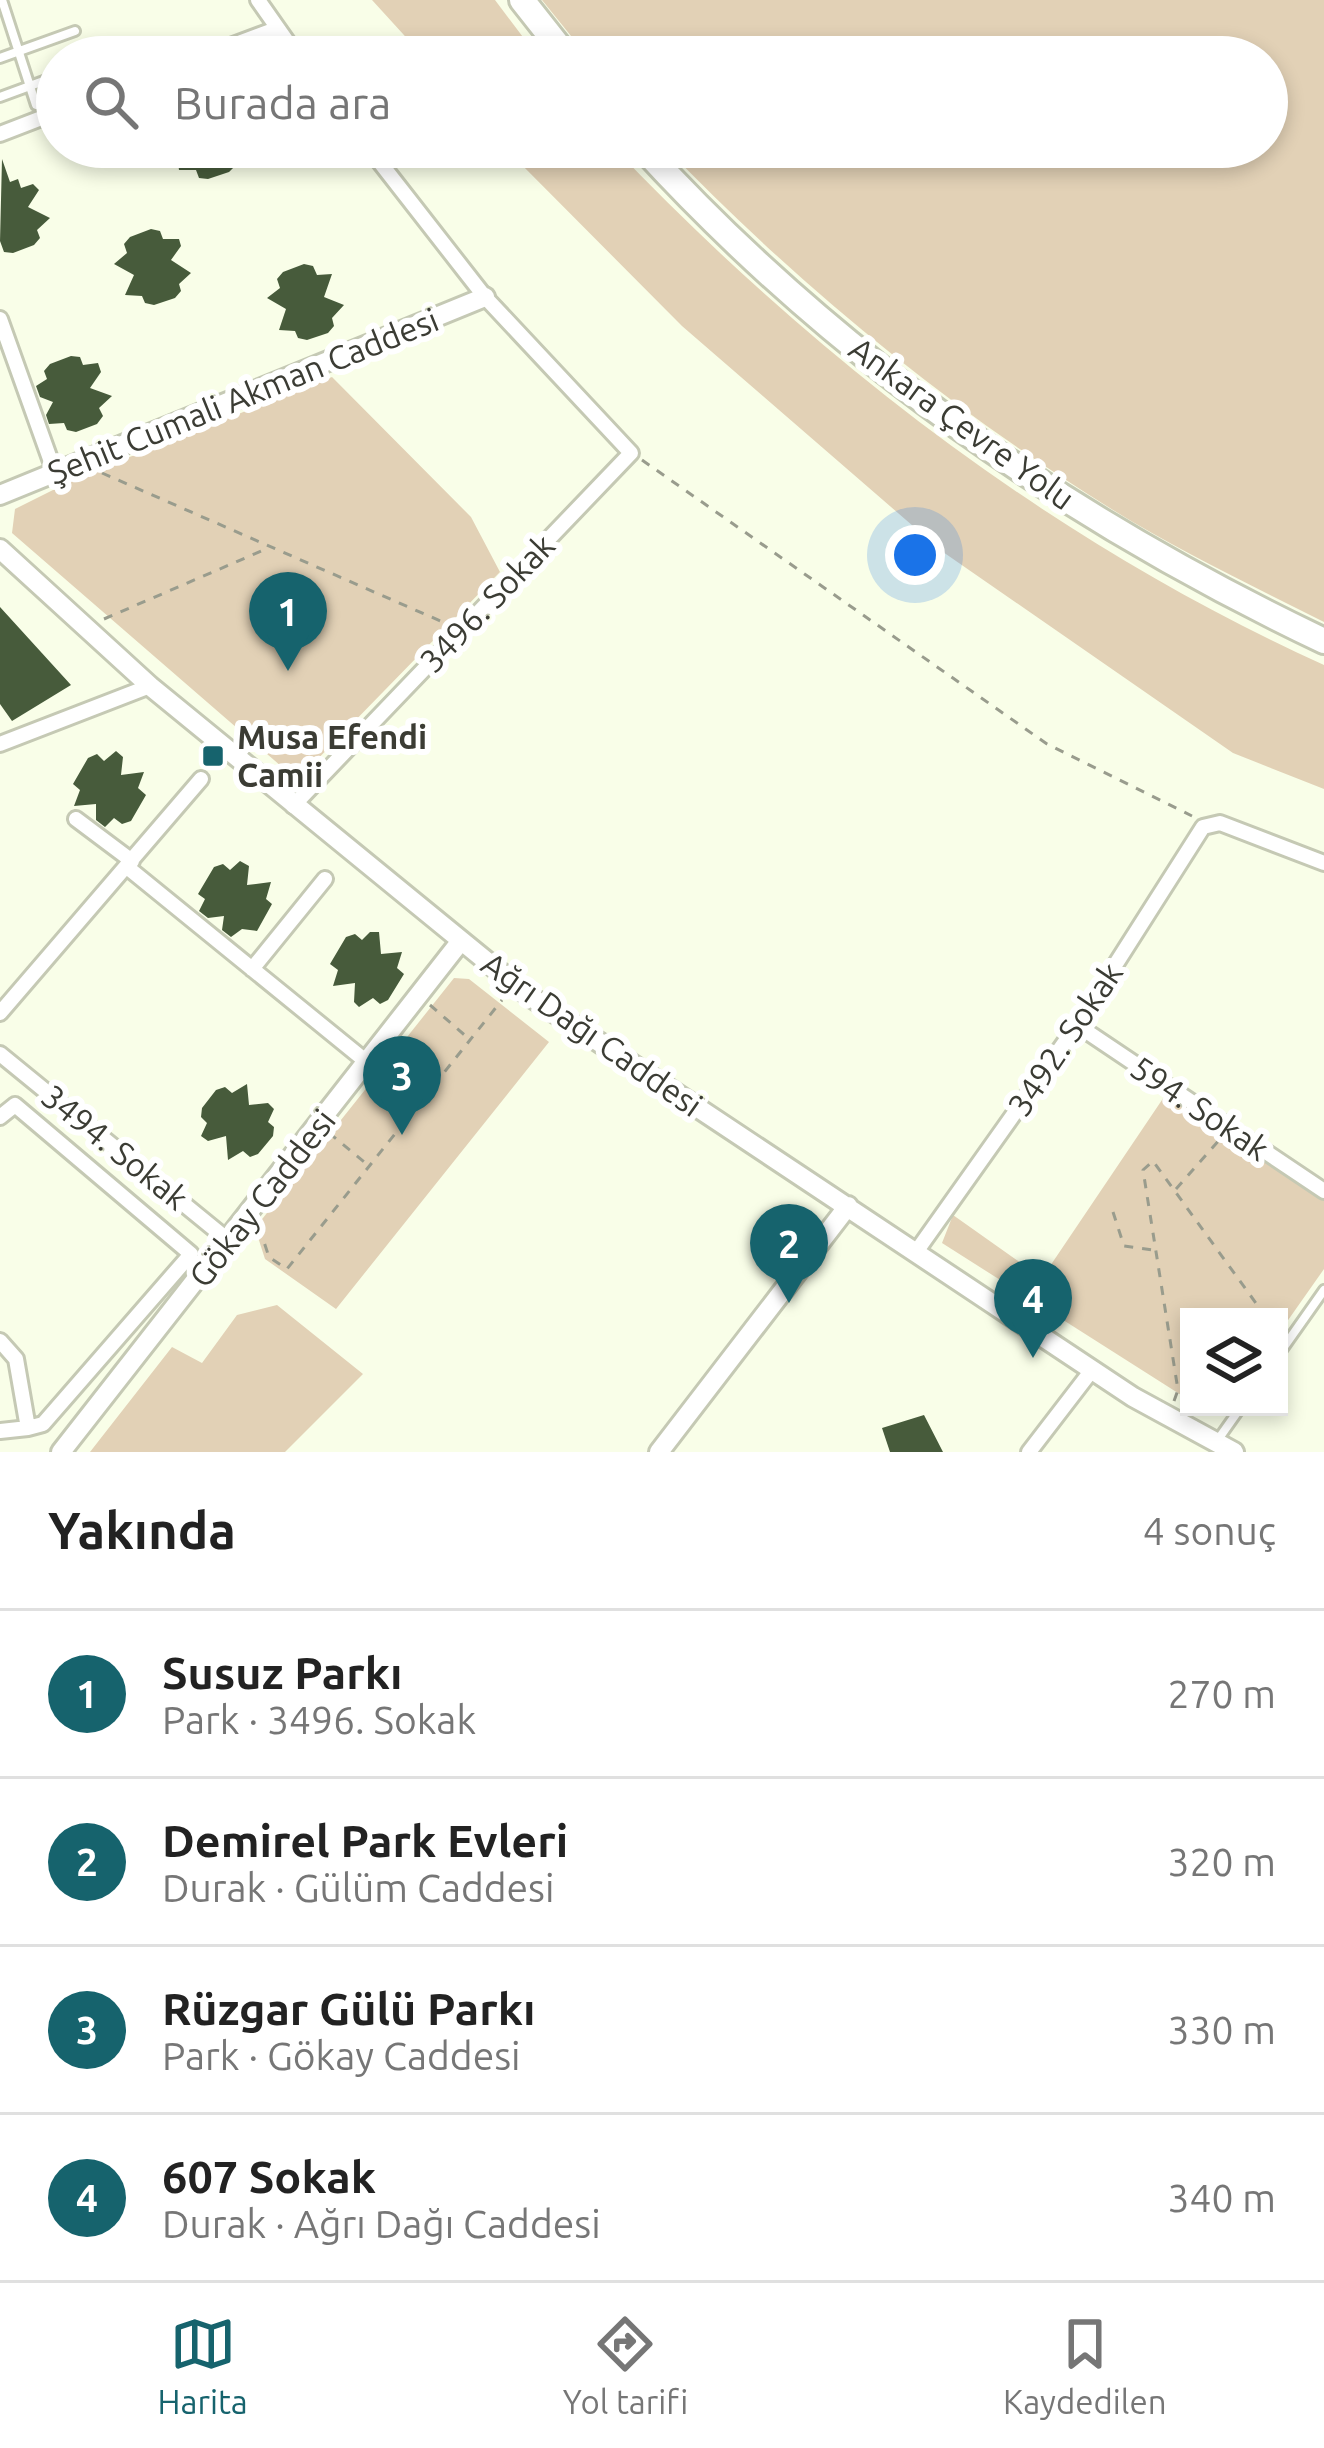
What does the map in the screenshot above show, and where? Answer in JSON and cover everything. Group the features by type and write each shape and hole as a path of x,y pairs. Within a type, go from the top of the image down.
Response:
{"highway":[{"path":"522,0 550,36"},
{"name":"Ankara Çevre Yolu","path":"663,168 779,283 931,409 1107,528 1324,641"}],"main road":[{"name":"Şehit Cumali Akman Caddesi","path":"0,495 485,297"},
{"name":"Ağrı Dağı Caddesi","path":"0,548 150,686 515,985 1093,1370 1225,1447"},
{"name":"Gökay Caddesi","path":"61,1452 460,942"},
{"path":"659,1452 848,1206"}],"street":[{"path":"258,0 282,36"},
{"path":"257,36 276,29"},
{"path":"0,134 36,120"},
{"path":"384,168 485,297 631,453"},
{"path":"0,319 55,473"},
{"name":"3496. Sokak","path":"293,806 631,453"},
{"path":"0,744 150,686"},
{"path":"0,1013 201,778"},
{"path":"76,819 368,1063"},
{"path":"1208,822 1324,863"},
{"name":"3492. Sokak","path":"916,1252 1077,1025 1208,822"},
{"path":"252,969 325,879"},
{"name":"594. Sokak","path":"1077,1025 1324,1191"},
{"name":"3494. Sokak","path":"4,1064 229,1240"},
{"path":"0,1117 15,1105 191,1254 43,1424 0,1431"},
{"path":"0,1341 16,1360 28,1428"},
{"path":"1029,1452 1093,1370"}],"lane":[{"path":"2,0 36,104"},
{"path":"61,36 75,31"},
{"path":"0,58 36,45"},
{"path":"0,97 36,84"},
{"path":"1288,1341 1324,1290"},
{"path":"1225,1447 1237,1416"}],"path":[{"path":"631,453 1047,744 1147,798 1208,822"},
{"path":"79,463 461,630"},
{"path":"86,627 270,548"},
{"path":"253,1210 269,1257 287,1269 515,985"},
{"path":"419,995 470,1040"},
{"path":"368,1063 419,1103"},
{"path":"319,1126 370,1166"},
{"path":"1174,1190 1230,1128"},
{"path":"1168,1416 1178,1390 1143,1170 1153,1161 1259,1308"},
{"path":"1113,1212 1124,1246 1155,1249"}],"shaded area":[{"path":"372,0 495,0 522,36 405,36"},
{"path":"542,0 1324,0 1324,622 1139,525 992,430 822,296 686,168 1288,168 1288,36 571,36"},
{"path":"525,168 634,168 772,301 944,440 1127,562 1324,665 1324,789 1233,753 943,552 682,326"},
{"path":"332,377 471,517 500,572 306,771 289,773 12,533 15,509 79,477"},
{"path":"454,978 469,979 549,1042 336,1309 265,1259 255,1228"},
{"path":"1166,1094 1324,1200 1324,1269 1288,1320 1288,1308 1180,1308 1180,1394 942,1243 953,1215 1042,1278"},
{"path":"277,1305 363,1374 285,1452 90,1452 172,1347 202,1363 237,1315"}],"building":[{"path":"2,159 10,182 18,179 21,188 33,184 39,190 28,207 50,218 37,230 40,238 34,245 13,253 4,252 0,241"},
{"path":"233,168 208,179 199,178 196,170 179,170"},
{"path":"151,229 160,231 163,239 179,239 181,246 171,260 191,273 179,284 181,291 175,298 154,305 145,303 142,296 125,295 134,275 114,264 127,253 124,244 130,237"},
{"path":"304,264 313,266 317,275 332,274 324,297 344,305 332,318 334,326 328,333 307,340 298,338 295,331 279,330 286,309 267,298 280,288 277,279 283,272"},
{"path":"80,357 83,365 98,363 101,372 90,388 112,396 99,408 103,416 97,424 76,432 67,430 64,423 49,424 46,415 53,402 40,397 36,386 47,379 44,371 50,364"},
{"path":"0,607 71,685 12,721 0,704"},
{"path":"116,751 123,757 121,775 144,772 138,788 146,795 131,821 122,824 114,818 105,827 96,820 96,804 74,806 80,790 73,784 88,758 97,754 104,761"},
{"path":"240,861 249,866 247,885 271,882 266,899 272,904 257,931 242,929 231,937 222,930 224,916 208,918 199,911 205,899 198,894 214,867 223,864 230,870"},
{"path":"370,932 379,932 381,954 402,952 397,968 404,974 388,1000 380,1004 373,998 359,1007 354,1002 355,983 333,986 338,970 330,964 346,937 355,934 362,940"},
{"path":"247,1084 249,1105 268,1103 274,1109 268,1122 274,1127 273,1136 258,1154 250,1157 243,1151 228,1160 226,1136 208,1141 201,1136 207,1123 201,1117 202,1108 216,1090 225,1087 232,1093"},
{"path":"924,1415 943,1452 890,1452 882,1428"}],"place":[{"name":"Susuz Parkı","path":"288,671"},
{"name":"Musa Efendi Camii","path":"213,756"},
{"name":"Rüzgar Gülü Parkı","path":"402,1135"},
{"name":"Demirel Park Evleri","path":"789,1303"},
{"name":"607 Sokak","path":"1033,1358"}]}
